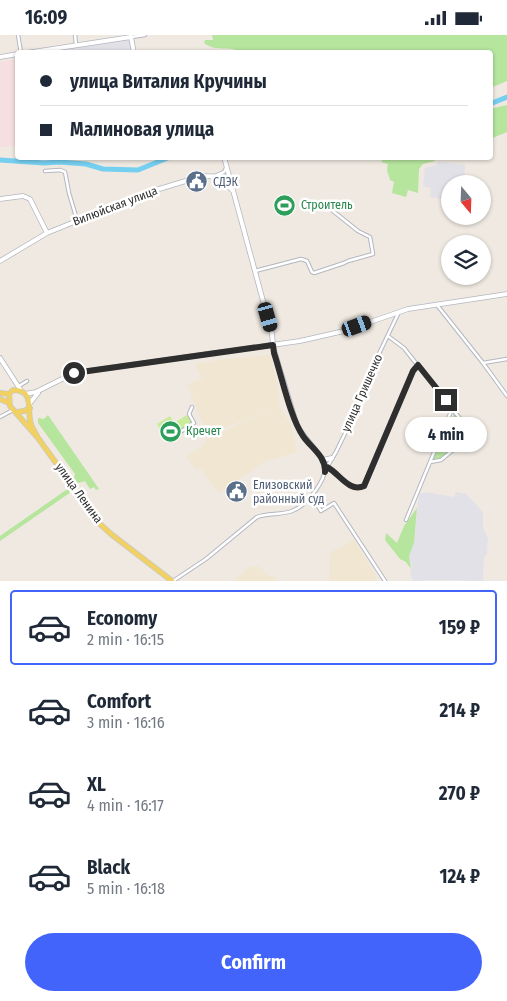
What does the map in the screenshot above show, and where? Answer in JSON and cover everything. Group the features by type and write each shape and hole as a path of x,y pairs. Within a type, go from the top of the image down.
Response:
{"main road":[{"path":"11,392 12,408 24,411 30,405"},
{"path":"0,393 24,393"},
{"name":"улица Ленина","path":"24,393 30,405 31,424 38,438"},
{"name":"улица Ленина","path":"0,399 12,408 38,438 100,524 173,581"}],"street":[{"path":"18,35 20,50"},
{"path":"75,35 76,45"},
{"path":"45,50 145,35"},
{"path":"131,36 133,50"},
{"path":"0,57 15,54"},
{"path":"225,160 272,334 274,353 297,424 303,436 323,460 325,472"},
{"path":"212,177 220,175 226,166"},
{"path":"45,171 65,172 77,220"},
{"name":"Вилюйская улица","path":"0,261 47,233 146,193 202,176 230,177"},
{"path":"212,177 226,184 233,192"},
{"path":"0,199 23,196 30,199 47,233"},
{"path":"254,269 301,259 307,261 314,273 373,254 370,237 358,231 333,211"},
{"path":"0,358 24,393 32,394 74,373 273,345 337,333 398,312 436,304 507,294"},
{"path":"436,304 507,396"},
{"name":"улица Гришечко","path":"173,581 206,559 257,517 265,514 292,511 302,505 311,495 322,480 353,417 362,390 398,312"},
{"path":"388,336 404,348 471,431 471,435 441,460 429,462"},
{"path":"483,363 507,359"},
{"path":"327,467 353,488 359,489 364,486 413,371 418,365"},
{"path":"9,373 13,382 11,392"},
{"path":"19,386 26,381"},
{"path":"30,405 34,397 43,389"},
{"path":"171,438 194,423 189,414 192,407"},
{"path":"0,417 12,408"},
{"path":"406,520 452,409"},
{"path":"323,460 332,458"},
{"path":"311,495 321,511 334,503 384,581"}],"shaded area":[{"path":"129,38 132,50 66,50"},
{"path":"15,59 15,146 0,147 0,62"},
{"path":"438,162 465,165 464,175 441,175 441,199 430,197 431,188 423,186 425,168 437,165"},
{"path":"270,355 280,395 278,396 280,407 207,434 187,384 202,379 195,364"},
{"path":"280,407 291,425 297,452 264,462 219,493 200,468 196,470 186,456 202,447 206,440"},
{"path":"426,492 454,497 456,492 466,494 483,512 483,527 488,539 487,554 484,557 483,581 413,581 410,572 412,568 409,556 414,543 419,494"},
{"path":"354,539 377,578 375,581 329,581 330,553"},
{"path":"252,566 260,567 270,577 272,575 278,581 234,581"}],"green space":[{"path":"212,35 507,35 507,81 493,87 493,50 236,50 214,48 204,43 205,40 213,40"},
{"path":"507,105 507,132 493,138 493,108"},
{"path":"382,160 435,161 423,164 419,169 418,193 408,190 406,197 392,193 394,182 390,180 387,170 388,164 381,162"},
{"path":"454,414 469,431 469,434 441,459 432,460"},
{"path":"48,415 99,489 96,490 94,487 90,489 85,481 75,484 73,481 75,474 38,423 38,418 44,419"},
{"name":"Кречет","path":"187,415 192,423 166,439 157,424 170,416 174,423"},
{"path":"69,488 71,492 0,541 0,536"},
{"path":"417,508 414,543 409,556 411,569 406,562 400,559 385,540 386,533 397,543 404,526"}],"waterway":[{"path":"493,103 507,97"},
{"path":"0,160 44,163 59,162 86,164 103,169 138,170 163,160"}],"place":[{"name":"СДЭК","path":"197,182"},
{"name":"Строитель","path":"285,205"},
{"name":"Кречет","path":"170,431"},
{"name":"Елизовский районный суд","path":"237,492"}],"route":[{"path":"74,373 273,345 297,424 303,436 323,460 325,472 327,467 353,488 359,489 364,486 413,371 418,365 446,400"}]}
